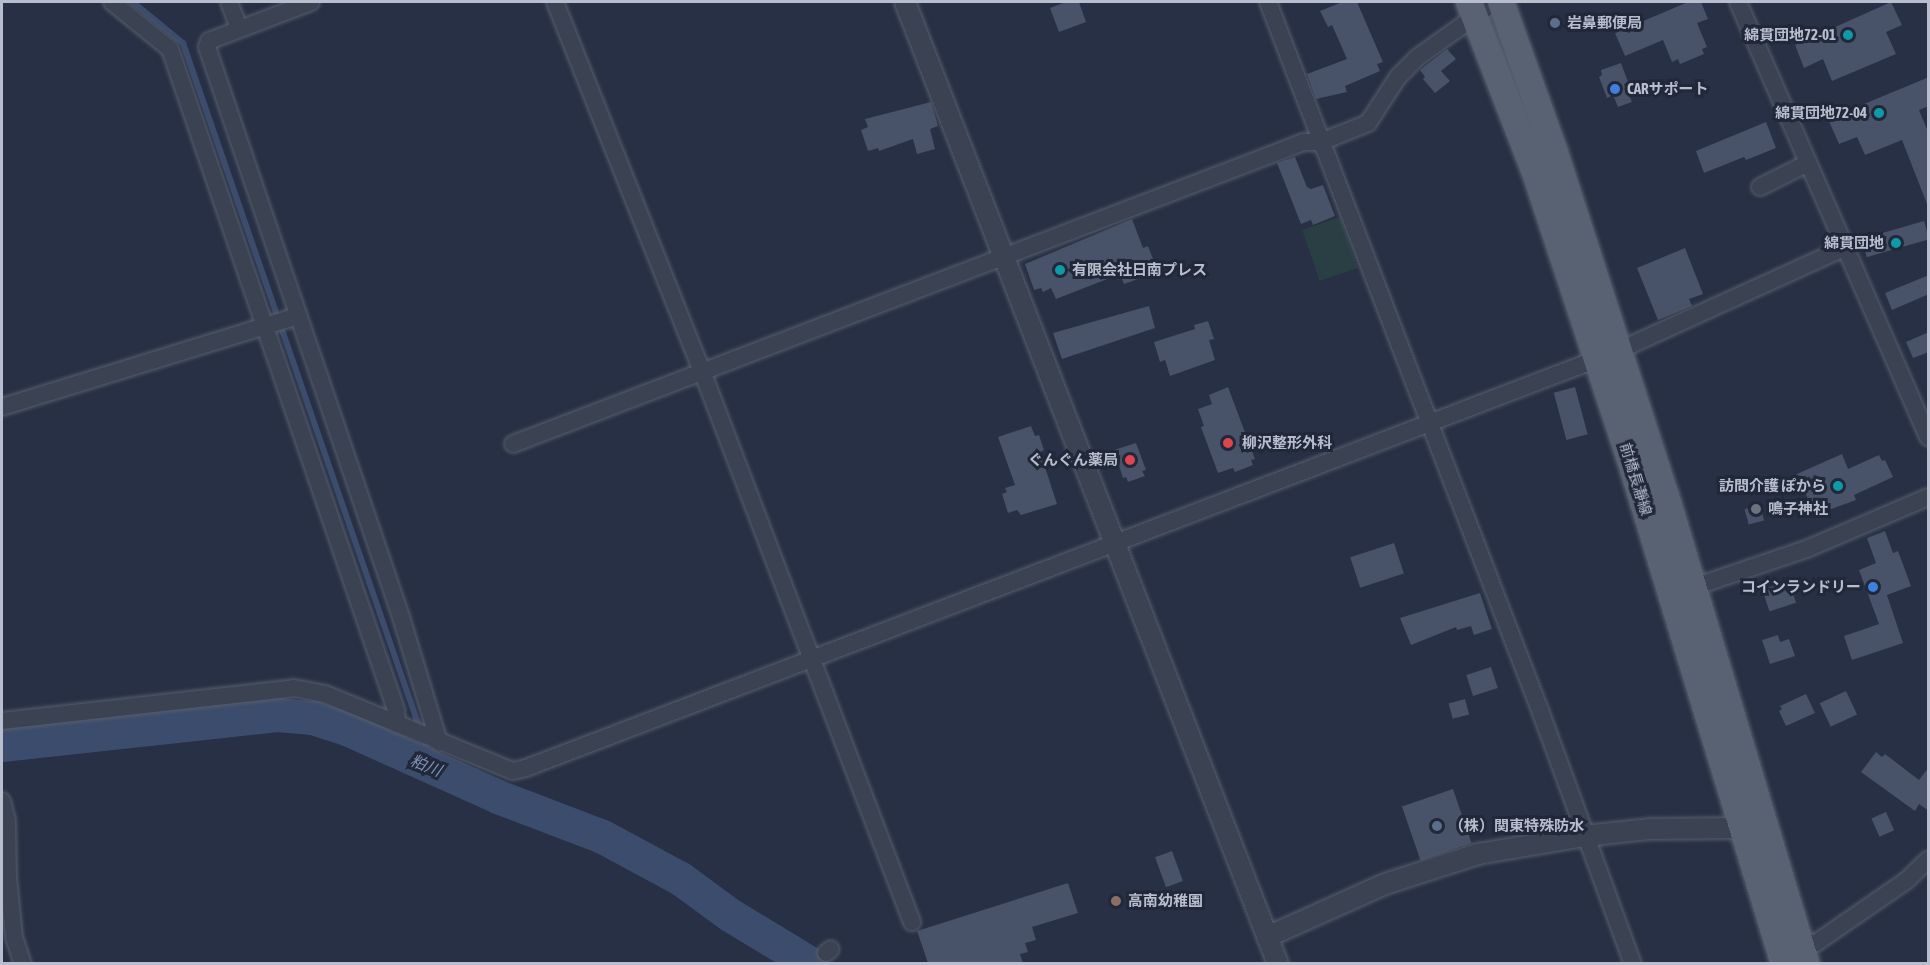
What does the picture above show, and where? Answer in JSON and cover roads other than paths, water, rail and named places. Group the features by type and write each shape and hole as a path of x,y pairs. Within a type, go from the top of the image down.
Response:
{"main road":[{"name":"前橋長瀞線","path":"1502,2 1517,40 1609,354 1633,466 1784,963"},
{"name":"前橋長瀞線","path":"1479,6 1535,172 1609,354 1694,587 1804,954"}],"street":[{"path":"112,2 170,49 401,617 427,737"},
{"path":"229,2 239,28"},
{"path":"310,2 209,40 207,47 281,321 396,710 397,724"},
{"path":"555,2 702,371 912,922"},
{"path":"905,2 1278,963"},
{"path":"1268,2 1428,424 1541,713 1584,836 1633,963"},
{"path":"1738,2 1929,438"},
{"path":"513,444 1304,142 1321,142 1368,123 1398,77 1418,57 1479,6"},
{"path":"1760,187 1808,163"},
{"path":"2,721 294,688 325,694 513,771 526,768 1609,354 1844,248"},
{"path":"2,407 281,321"},
{"path":"1694,587 1809,548 1929,497"},
{"path":"2,801 7,821 8,877 14,937 23,963"},
{"path":"1267,938 1335,905 1427,869 1478,854 1584,836 1648,829 1742,828"},
{"path":"1804,954 1816,943 1907,879 1929,860"}],"waterway":[{"path":"133,2 183,43 433,767"},
{"name":"粕川","path":"2,745 277,715 313,718 347,729 498,797 603,837 681,879 730,915 811,964"}],"place":[{"name":"岩鼻郵便局","path":"1555,23"},
{"name":"綿貫団地72-01","path":"1848,35"},
{"name":"CARサポート","path":"1615,89"},
{"name":"綿貫団地72-04","path":"1879,113"},
{"name":"綿貫団地","path":"1896,243"},
{"name":"有限会社日南プレス","path":"1060,270"},
{"name":"柳沢整形外科","path":"1228,443"},
{"name":"ぐんぐん薬局","path":"1130,460"},
{"name":"訪問介護 ぽから","path":"1838,486"},
{"name":"鳴子神社","path":"1756,509"},
{"name":"コインランドリー","path":"1873,587"},
{"name":"（株）関東特殊防水","path":"1437,826"},
{"name":"高南幼稚園","path":"1116,901"}]}
